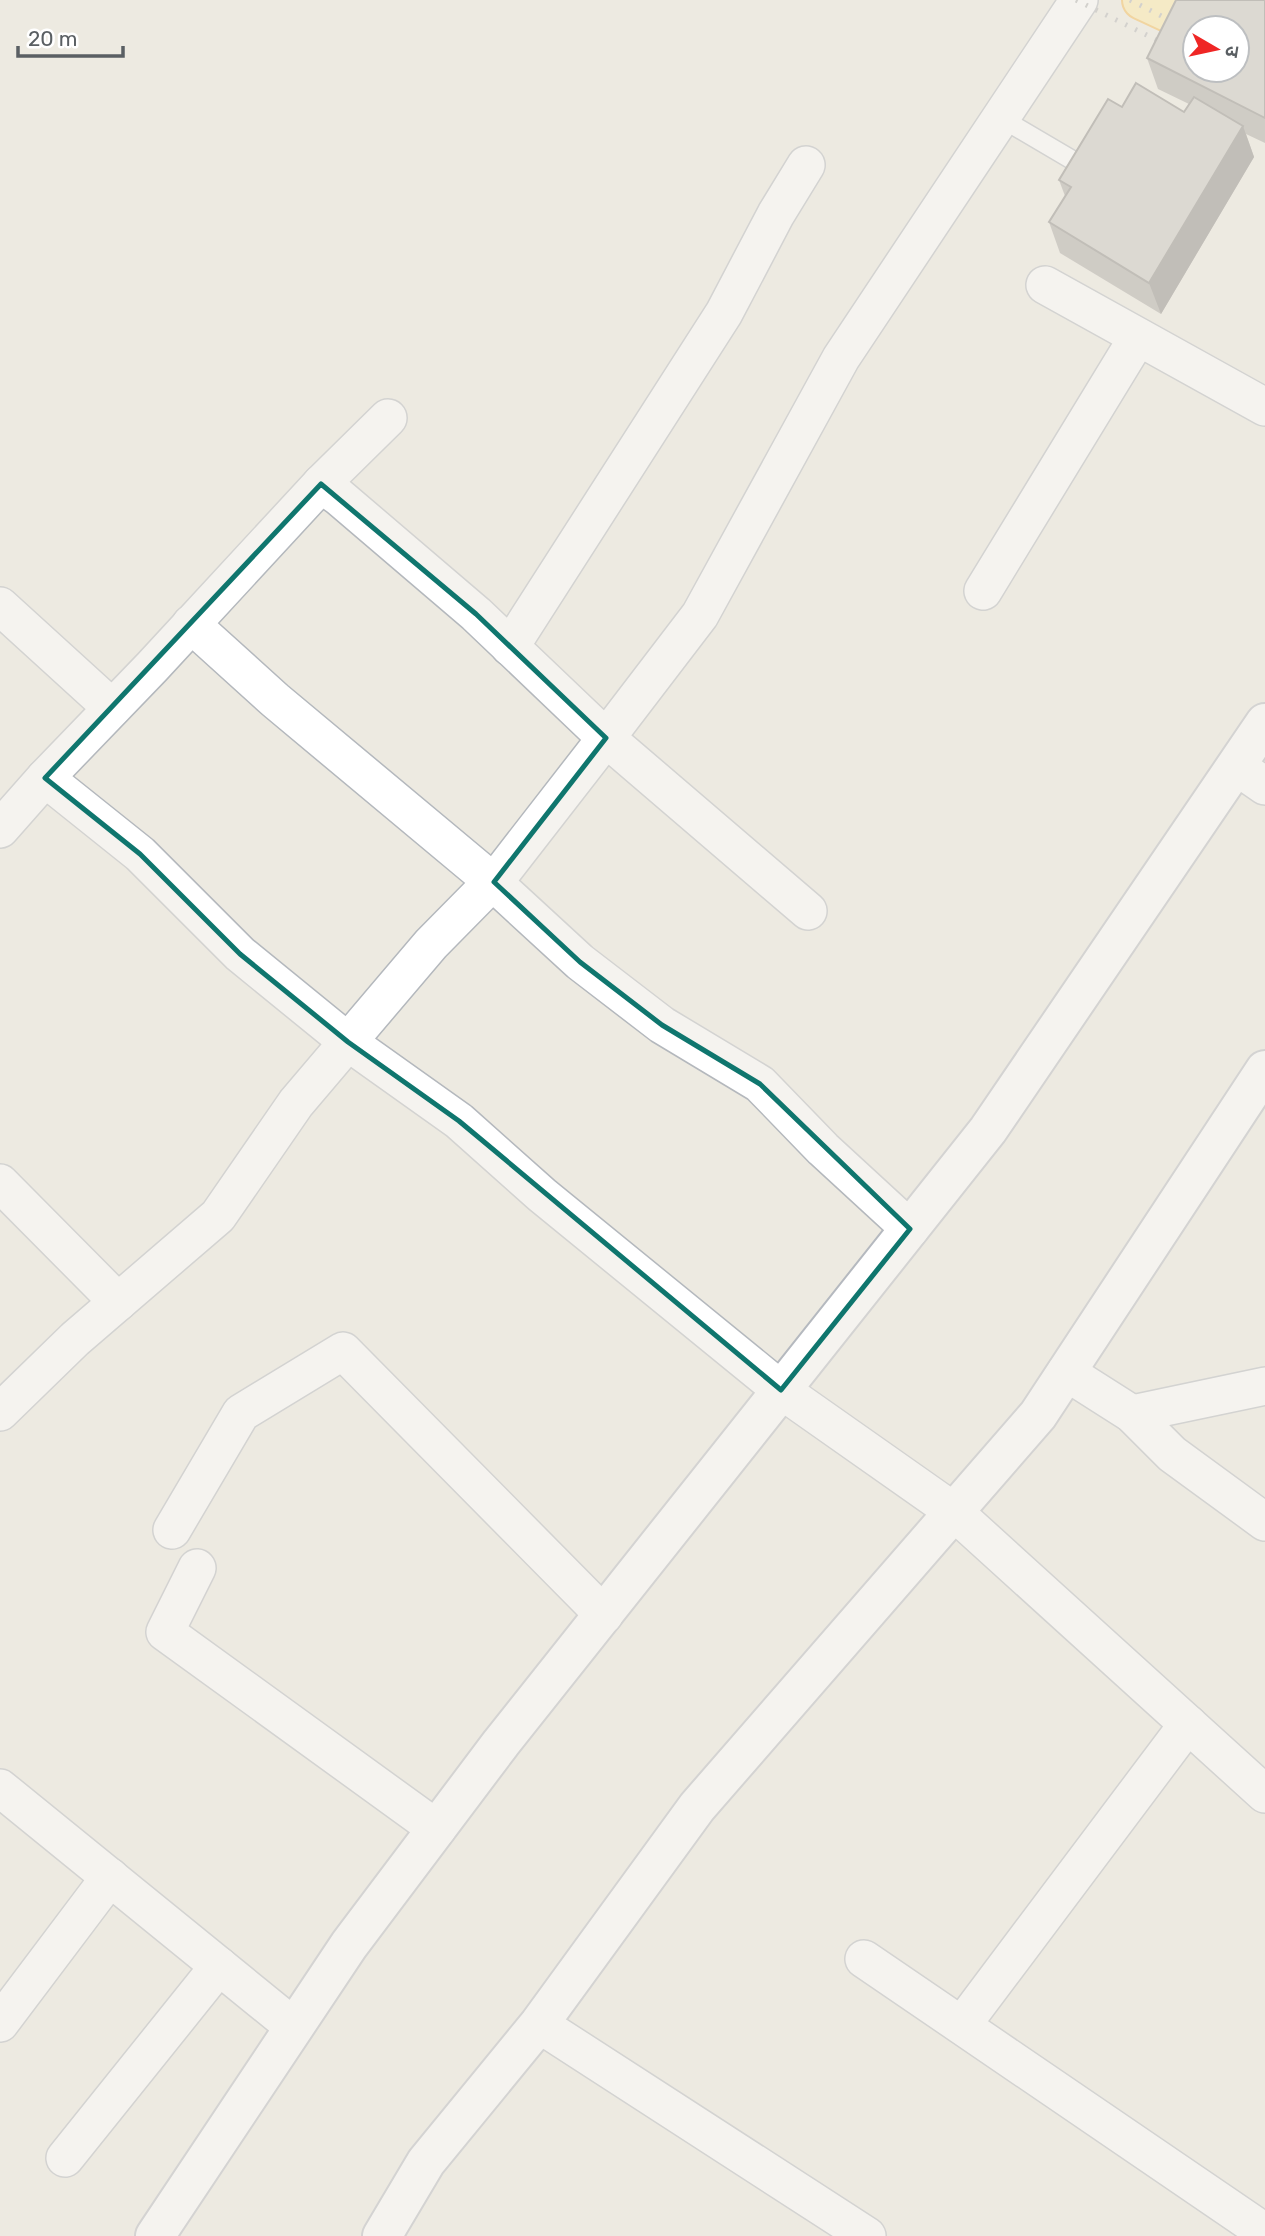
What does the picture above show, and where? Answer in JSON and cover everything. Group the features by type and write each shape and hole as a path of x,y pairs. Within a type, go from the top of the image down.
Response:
{"main road":[{"path":"1142,0 1181,18"}],"street":[{"path":"0,1412 75,1339 218,1216 296,1103 431,944 493,882 700,615 841,358 1079,0"},
{"path":"510,647 724,313 776,214 806,166"},
{"path":"1045,285 1265,407"},
{"path":"983,591 1138,337"},
{"path":"0,829 321,484 388,418"},
{"path":"321,484 475,614 606,738 808,911"},
{"path":"0,606 112,708"},
{"path":"191,624 275,700 493,882 580,962 662,1025 760,1084 823,1149 910,1229"},
{"path":"155,2236 349,1945 501,1743 988,1130 1250,776 1265,723"},
{"path":"45,778 140,854 240,954 348,1042 459,1121 542,1195 781,1391 954,1511 1265,1794"},
{"path":"382,2236 426,2162 539,2024 697,1807 1038,1415 1265,1070"},
{"path":"0,1183 118,1302"},
{"path":"172,1530 241,1413 344,1351 604,1615"},
{"path":"1066,1372 1132,1414 1172,1454 1265,1522"},
{"path":"1132,1414 1265,1386"},
{"path":"197,1568 165,1632 437,1829"},
{"path":"961,2025 1188,1724"},
{"path":"5,1804 110,1877 294,2027"},
{"path":"0,2023 110,1877"},
{"path":"864,1959 1257,2227"},
{"path":"65,2158 219,1966"},
{"path":"539,2024 867,2236"}],"lane":[{"path":"1001,118 1093,173"}],"highlighted area":[{"path":"321,484 476,614 606,738 494,882 580,962 662,1025 760,1084 910,1229 781,1390 459,1121 348,1042 240,954 140,854 45,778"}],"building":[{"path":"1176,0 1265,0 1265,118 1198,84 1251,84 1251,14 1181,14 1181,75 1147,58"},
{"path":"1136,83 1184,112 1194,97 1243,126 1149,283 1049,222 1071,187 1059,180 1108,99 1122,107"}],"railway":[{"path":"1076,0 1175,49"},
{"path":"1130,0 1181,26"}]}
